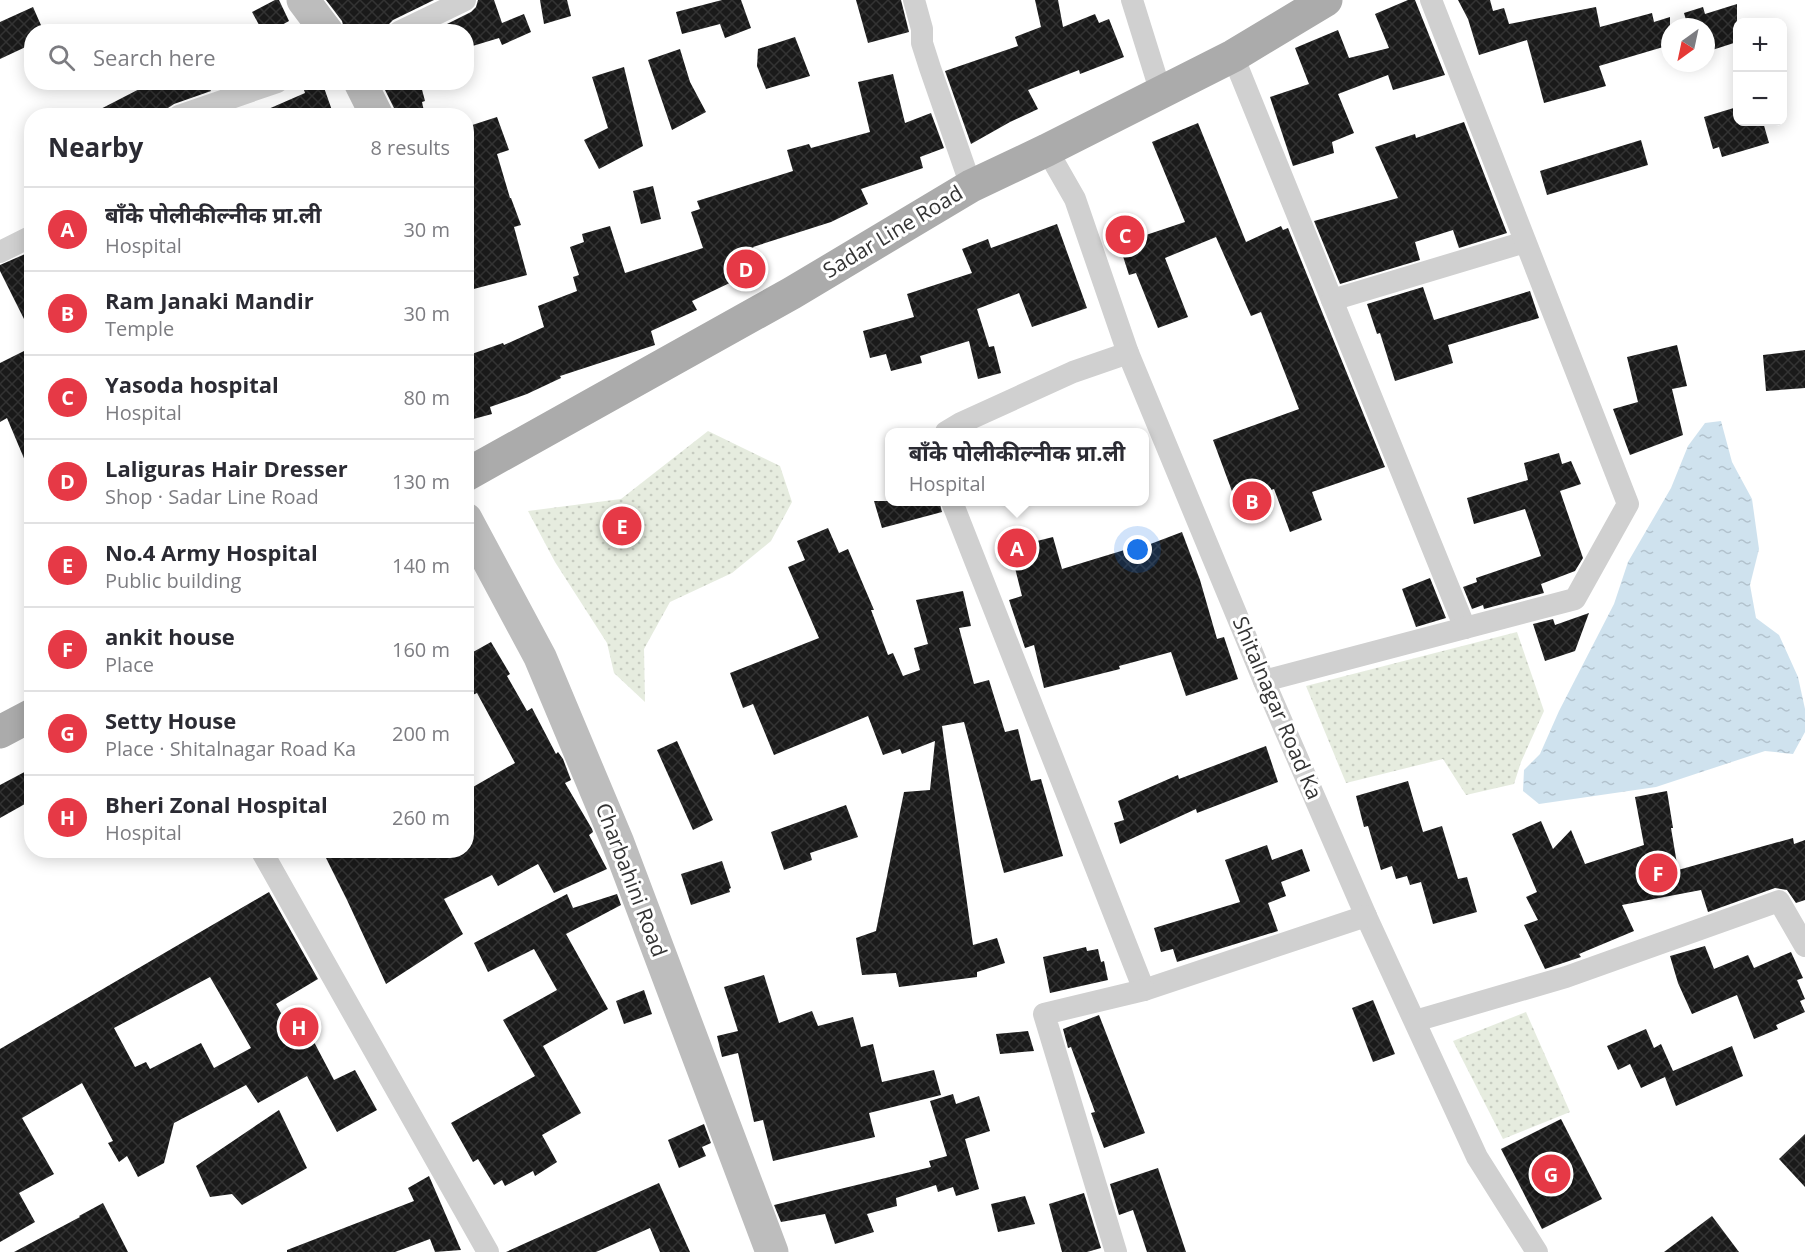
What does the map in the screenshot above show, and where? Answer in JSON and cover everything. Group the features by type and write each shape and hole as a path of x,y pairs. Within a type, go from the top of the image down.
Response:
{"main road":[{"path":"303,0 321,24"},
{"name":"Sadar Line Road","path":"474,471 792,292 971,186 1233,56 1326,0"},
{"path":"364,90 373,108"},
{"name":"Charbahini Road","path":"474,534 540,657 618,843 772,1252"},
{"path":"0,732 24,719"}],"street":[{"path":"416,24 465,0"},
{"path":"914,0 922,29 922,43 971,186"},
{"path":"1132,0 1161,93"},
{"path":"1264,681 1575,599 1628,504 1431,0"},
{"path":"1233,56 1465,628"},
{"path":"202,108 254,90"},
{"name":"Shitalnagar Road Ka","path":"1047,150 1075,200 1128,352 1264,681 1366,916 1477,1157 1538,1252"},
{"path":"0,252 24,240"},
{"path":"1332,300 1526,242"},
{"path":"953,428 1073,372 1128,352"},
{"path":"954,506 1144,990"},
{"path":"266,858 488,1252"},
{"path":"1415,1021 1566,977 1779,901 1805,946"},
{"path":"1116,1252 1044,1014 1144,990 1366,916"}],"shaded area":[{"path":"708,431 780,466 792,502 771,541 732,573 670,602 644,649 645,702 614,673 607,643 555,562 528,511 621,499"},
{"path":"1517,632 1544,711 1521,762 1514,784 1466,795 1443,759 1346,783 1306,686"},
{"path":"1526,1012 1570,1112 1503,1139 1453,1041"}],"water":[{"path":"1721,421 1732,462 1752,499 1759,549 1750,585 1756,618 1779,635 1798,677 1805,709 1805,732 1793,754 1765,751 1656,787 1539,804 1523,791 1524,770 1540,754 1559,711 1614,604 1628,562 1671,488 1688,446 1705,423"}],"building":[{"path":"279,0 289,21 284,24 259,24 252,12"},
{"path":"326,0 434,0 389,24 343,24"},
{"path":"478,0 494,0 502,23 524,14 531,32 502,45 499,38 474,46 474,24 447,24 476,7"},
{"path":"540,0 567,0 571,16 544,24"},
{"path":"722,0 741,0 751,28 725,38 720,24 682,34 676,12"},
{"path":"856,0 901,0 909,32 868,43"},
{"path":"1035,0 1058,0 1063,27 1095,14 1099,23 1109,19 1124,57 1080,74 1079,70 1028,90 1038,109 971,144 945,71 1018,46 1015,37 1041,27"},
{"path":"1408,0 1415,0 1445,75 1393,90 1388,75 1338,94 1354,133 1332,142 1334,153 1293,166 1270,97 1309,84 1295,48 1338,30 1349,58 1389,48 1375,14"},
{"path":"1458,0 1490,0 1493,11 1504,8 1509,24 1596,7 1600,27 1652,13 1654,22 1661,20 1661,48 1599,66 1606,86 1544,103 1527,40 1479,55 1468,19"},
{"path":"1737,4 1737,18 1733,18 1733,43 1715,49 1715,18 1685,18 1684,13 1703,7 1705,14"},
{"path":"33,7 40,24 24,24 24,48 0,59 0,22"},
{"path":"795,37 810,76 766,89 757,66 758,49"},
{"path":"680,49 690,82 706,112 672,130 648,60"},
{"path":"624,67 643,146 599,169 584,140 608,128 592,77"},
{"path":"893,74 905,123 931,113 944,148 920,157 923,168 861,189 868,204 831,222 753,247 763,267 692,301 697,310 651,331 655,345 560,376 561,378 527,394 490,407 492,414 474,419 474,353 503,343 504,345 544,327 538,306 577,291 573,277 579,275 570,247 584,242 582,234 610,226 625,273 703,248 691,212 700,209 697,201 793,171 787,150 809,144 811,148 870,132 858,82"},
{"path":"137,90 211,91 168,108 103,108"},
{"path":"304,90 325,90 331,108 270,108 305,93"},
{"path":"385,90 422,90 425,101 422,102 423,108 394,108"},
{"path":"1733,108 1733,126 1764,126 1769,143 1722,157 1719,147 1713,149 1704,117"},
{"path":"497,117 509,150 497,154 521,225 514,227 527,275 474,289 474,124"},
{"path":"1464,122 1507,233 1459,248 1453,230 1415,242 1420,260 1340,284 1314,221 1398,198 1375,147 1415,134 1416,138"},
{"path":"1198,123 1246,242 1281,226 1283,230 1288,228 1385,467 1312,492 1322,520 1290,532 1274,489 1236,502 1213,440 1299,409 1261,312 1251,316 1216,237 1165,258 1188,317 1158,328 1136,273 1129,275 1119,244 1185,222 1152,142"},
{"path":"1641,140 1648,165 1547,195 1540,171"},
{"path":"653,186 661,219 641,224 633,191"},
{"path":"1057,224 1087,308 1032,327 1019,293 977,309 989,347 994,346 1001,373 978,379 969,341 920,356 922,363 891,371 886,354 870,358 863,331 914,317 907,294 972,273 962,249 988,239 991,248"},
{"path":"24,254 24,319 0,271 0,265"},
{"path":"1423,287 1434,320 1530,291 1539,318 1448,345 1453,363 1395,381 1380,333 1377,334 1367,304"},
{"path":"1677,345 1687,386 1672,389 1683,435 1630,455 1613,409 1638,402 1627,357"},
{"path":"1805,350 1805,388 1766,391 1763,355"},
{"path":"24,351 24,458 7,418 0,422 0,363"},
{"path":"1559,453 1562,464 1571,461 1581,484 1560,491 1583,558 1575,571 1541,584 1544,593 1484,609 1483,605 1472,609 1463,587 1477,582 1476,578 1541,556 1525,509 1474,524 1467,498 1528,480 1524,463"},
{"path":"874,501 885,501 885,506 940,506 942,512 882,528"},
{"path":"828,528 839,553 848,549 874,610 871,610 888,655 893,653 903,676 920,670 914,648 928,644 916,600 963,591 971,626 959,628 974,684 989,680 1005,732 1018,729 1031,781 1041,779 1063,856 1004,873 964,722 942,726 973,945 997,938 1005,963 977,972 977,977 899,987 896,973 862,975 856,938 876,931 904,792 930,790 935,741 902,754 900,749 883,755 868,716 774,755 753,704 743,708 730,673 819,638 788,567 805,560 797,541"},
{"path":"1182,532 1200,580 1217,639 1224,637 1238,679 1186,696 1171,652 1119,666 1120,669 1044,688 1034,645 1025,648 1009,600 1022,596 1011,552 1018,550 1017,546 1053,537 1062,569 1131,548 1132,551"},
{"path":"1430,578 1446,618 1416,627 1402,589"},
{"path":"1589,613 1575,651 1545,661 1533,624 1553,619 1555,625"},
{"path":"491,642 510,674 507,676 527,711 532,708 556,754 558,752 563,759 571,780 565,783 592,829 593,832 589,835 607,869 554,893 538,864 498,886 492,875 444,899 463,934 386,984 326,858 474,858 474,786 515,763 477,693 474,694 474,652"},
{"path":"677,741 713,820 693,830 657,750"},
{"path":"1266,746 1278,782 1197,813 1196,809 1120,844 1114,823 1124,820 1118,801 1178,775 1179,779"},
{"path":"24,772 24,804 0,818 0,785"},
{"path":"1408,781 1423,832 1442,826 1458,879 1467,877 1477,912 1433,924 1421,882 1410,885 1407,876 1396,879 1392,866 1381,870 1368,826 1364,827 1356,796"},
{"path":"1667,791 1678,870 1793,838 1794,844 1805,840 1805,900 1796,903 1787,890 1775,888 1708,912 1701,890 1622,905 1634,931 1579,954 1581,957 1545,969 1524,925 1538,920 1526,897 1537,892 1512,834 1541,821 1553,849 1571,830 1585,864 1644,845 1635,797"},
{"path":"846,805 858,837 810,853 812,860 784,870 771,832"},
{"path":"1267,845 1272,860 1302,849 1310,871 1281,882 1286,896 1268,903 1278,931 1177,962 1173,949 1161,952 1154,928 1240,902 1225,860"},
{"path":"722,861 731,888 730,892 691,905 681,874"},
{"path":"269,892 318,979 276,1004 301,1049 314,1042 334,1080 355,1070 377,1110 337,1132 307,1076 258,1103 246,1085 174,1123 164,1163 138,1177 127,1156 119,1162 108,1143 113,1141 82,1083 22,1118 54,1174 19,1193 35,1222 0,1242 0,1049","holes":["210,977 251,1048 214,1068 201,1043 150,1069 146,1062 135,1067 114,1028"]},
{"path":"567,894 573,908 617,894 621,905 566,934 608,1009 543,1046 581,1113 542,1135 557,1162 535,1176 533,1171 505,1186 502,1180 494,1185 478,1159 473,1162 451,1123 535,1076 503,1020 557,990 534,949 488,972 474,943"},
{"path":"1705,946 1714,969 1748,955 1754,968 1791,952 1803,978 1797,980 1805,999 1800,1001 1805,1012 1776,1025 1778,1029 1754,1039 1737,995 1692,1014 1678,983 1670,956"},
{"path":"1086,947 1087,951 1098,949 1101,962 1104,961 1108,980 1050,993 1043,957"},
{"path":"764,975 779,1023 812,1011 818,1026 853,1017 861,1047 873,1044 882,1082 934,1070 941,1095 869,1113 875,1137 773,1161 763,1120 754,1122 738,1053 722,1057 717,1036 738,1031 724,987"},
{"path":"644,990 652,1014 624,1024 616,1001"},
{"path":"1373,1000 1395,1054 1373,1062 1352,1008"},
{"path":"1099,1015 1145,1133 1104,1148 1091,1113 1095,1112 1071,1047 1068,1048 1063,1029"},
{"path":"1646,1029 1654,1048 1661,1044 1673,1071 1732,1046 1743,1076 1676,1106 1665,1077 1641,1088 1630,1064 1618,1070 1607,1046"},
{"path":"1028,1031 1034,1051 1000,1054 996,1034"},
{"path":"953,1094 956,1104 979,1096 990,1131 965,1139 979,1189 956,1196 953,1187 938,1192 936,1185 896,1198 897,1206 867,1214 874,1232 835,1244 825,1214 781,1222 774,1205 931,1167 929,1161 947,1156 930,1101"},
{"path":"279,1110 307,1168 242,1205 232,1194 210,1197 196,1166"},
{"path":"1561,1119 1602,1199 1542,1229 1501,1149"},
{"path":"704,1124 711,1143 702,1147 706,1156 679,1168 668,1140"},
{"path":"1805,1134 1805,1187 1779,1159"},
{"path":"1158,1168 1186,1252 1147,1252 1133,1210 1119,1215 1110,1184"},
{"path":"429,1176 461,1250 435,1252 430,1239 395,1252 287,1252 287,1250 414,1201 408,1188"},
{"path":"659,1183 690,1252 660,1252 650,1228 596,1252 506,1252"},
{"path":"1084,1193 1101,1248 1087,1252 1062,1252 1049,1204"},
{"path":"1025,1196 1035,1224 998,1232 991,1204"},
{"path":"103,1203 128,1252 14,1252 80,1217"},
{"path":"1712,1216 1739,1252 1664,1252"}],"place":[{"name":"Yasoda hospital","path":"1125,235"},
{"name":"Laliguras Hair Dresser","path":"746,269"},
{"name":"Ram Janaki Mandir","path":"1252,501"},
{"name":"No.4 Army Hospital","path":"622,526"},
{"name":"बाँके पोलीकील्नीक प्रा.ली","path":"1017,548"},
{"name":"ankit house","path":"1658,873"},
{"name":"Bheri Zonal Hospital","path":"299,1027"},
{"name":"Setty House","path":"1551,1174"}]}
